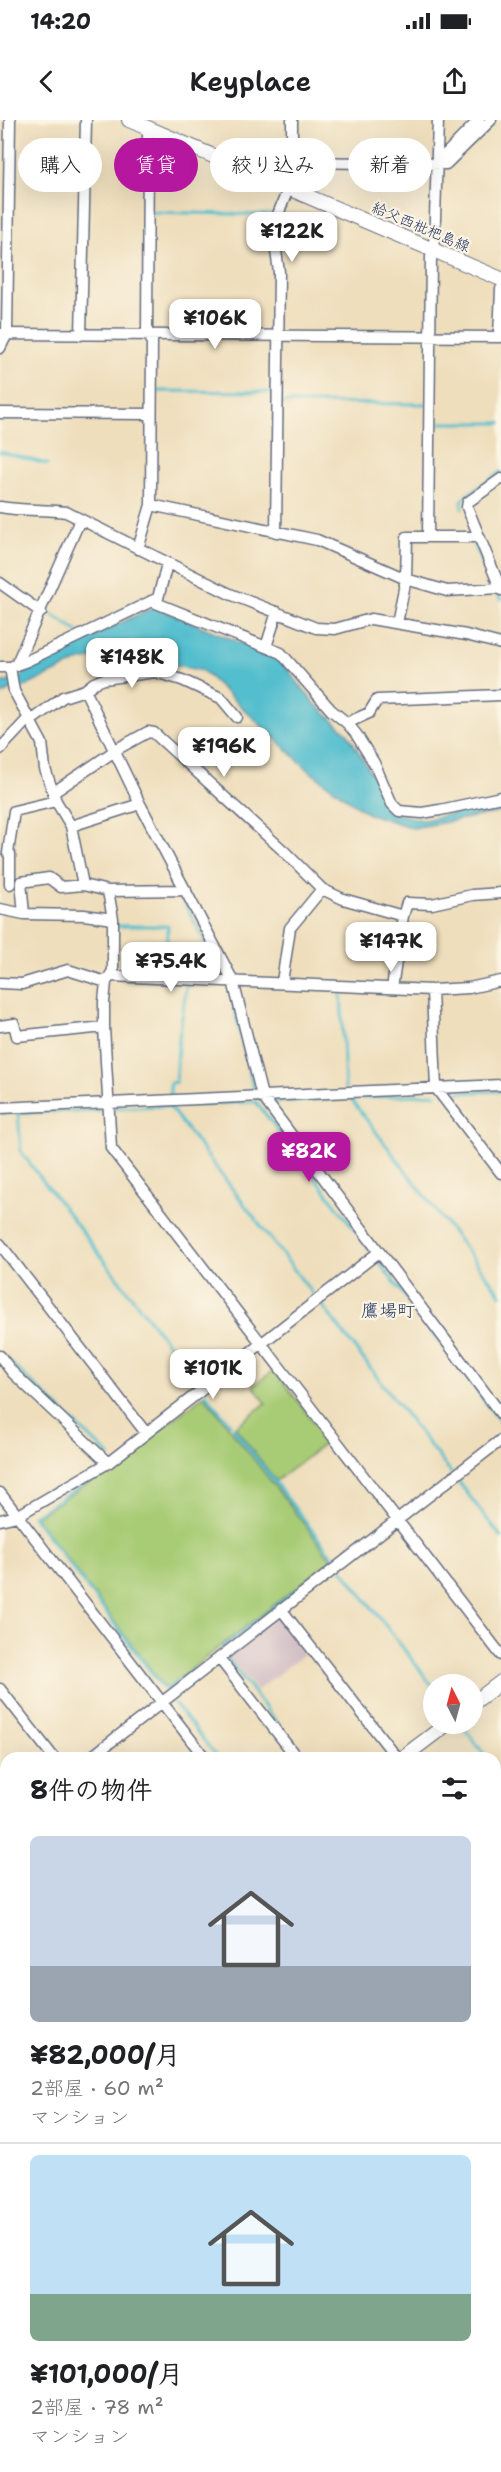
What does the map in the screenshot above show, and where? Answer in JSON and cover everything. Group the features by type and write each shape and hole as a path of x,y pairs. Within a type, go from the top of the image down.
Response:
{"main road":[{"name":"給父西枇杷島線","path":"129,120 210,154"},
{"name":"給父西枇杷島線","path":"298,192 501,279"},
{"path":"483,1696 501,1682"},
{"path":"410,1752 434,1734"}],"street":[{"path":"0,348 4,334 5,215 10,120"},
{"path":"81,335 86,120"},
{"path":"292,120 292,138"},
{"path":"428,537 431,257 434,251 438,120"},
{"path":"437,163 479,120"},
{"path":"336,162 446,164 490,120"},
{"path":"138,549 151,505 148,128"},
{"path":"276,532 278,264 271,232 287,192"},
{"path":"4,334 500,338 501,289"},
{"path":"0,413 150,414"},
{"path":"151,505 317,540 406,579 447,591 500,587 477,537 467,507 468,502 501,479"},
{"path":"0,507 66,512 230,594 316,628 326,629 371,619 501,644"},
{"path":"80,520 41,612 9,669 14,691 42,742 45,769 55,796 71,826 82,885"},
{"path":"397,623 406,579 407,537 477,537"},
{"path":"9,669 158,598 167,564"},
{"path":"0,583 41,612"},
{"path":"151,601 281,652 331,710 347,723 374,763 392,804 399,811 431,812 501,796"},
{"path":"266,647 278,612"},
{"path":"0,749 28,720 63,697 85,690 104,679 143,673 164,674 221,698 237,717"},
{"path":"85,690 114,753 233,981 262,1096 501,1414"},
{"path":"347,723 369,713 377,700 501,695"},
{"path":"186,890 108,891 82,885 61,887 49,878 5,884 14,810 55,796 114,753 148,732 154,733 286,853 322,889 343,899 403,916"},
{"path":"71,826 140,804"},
{"path":"21,882 24,914"},
{"path":"282,982 290,928 322,889"},
{"path":"108,891 113,919 113,971 108,979 104,1027 111,1148 501,1655"},
{"path":"392,988 407,903 432,904 472,895 501,893"},
{"path":"0,909 24,914 84,915 113,919"},
{"path":"0,983 22,984 68,970 108,979 282,982 432,990 469,988 501,981"},
{"path":"432,990 436,1088 501,1173"},
{"path":"0,1026 14,1024 17,1036 104,1027"},
{"path":"0,1108 501,1085"},
{"path":"0,1244 146,1433"},
{"path":"0,1520 17,1516 108,1462 379,1252"},
{"path":"0,1356 12,1372 108,1462"},
{"path":"98,1752 501,1440"},
{"path":"0,1493 201,1752"},
{"path":"281,1609 392,1752"},
{"path":"219,1658 292,1752"},
{"path":"0,1689 49,1752"}],"shaded area":[{"path":"276,1618 283,1619 308,1651 256,1691 231,1659 231,1653"}],"green space":[{"path":"274,1370 328,1441 276,1481 235,1427 266,1403 253,1386"},
{"path":"204,1395 332,1560 167,1688 35,1517 113,1468"}],"water":[{"path":"154,607 278,658 315,704 348,734 374,778 387,812 424,820 501,803 501,812 413,828 367,813 312,773 203,671 120,652 77,662 22,688 11,689 0,696 0,683 18,680 32,665"}],"waterway":[{"path":"151,212 273,215"},
{"path":"156,391 272,392"},
{"path":"281,403 426,404"},
{"path":"441,423 501,423"},
{"path":"0,452 47,464"},
{"path":"462,508 462,501 466,496 501,472"},
{"path":"473,541 491,583"},
{"path":"496,592 501,600"},
{"path":"47,611 77,631"},
{"path":"180,895 217,964"},
{"path":"117,926 168,926 166,956 189,958 187,975"},
{"path":"170,1096 170,1083 176,1082 178,1046 187,982"},
{"path":"341,989 345,1088"},
{"path":"233,1004 254,1091"},
{"path":"444,1093 501,1091"},
{"path":"271,1102 436,1094"},
{"path":"350,1098 501,1295"},
{"path":"115,1108 256,1102 306,1167"},
{"path":"169,1106 315,1297"},
{"path":"0,1113 105,1110"},
{"path":"18,1112 21,1152 201,1387"},
{"path":"311,1172 371,1251"},
{"path":"378,1261 501,1423"},
{"path":"321,1304 451,1473"},
{"path":"11,1363 110,1456"},
{"path":"205,1393 230,1424"},
{"path":"222,1648 335,1560 233,1428"},
{"path":"100,1474 33,1516 163,1688 167,1689 194,1670"},
{"path":"457,1480 501,1537"},
{"path":"342,1569 423,1674"},
{"path":"229,1656 228,1659 299,1752"},
{"path":"174,1703 213,1752"},
{"path":"469,1734 482,1752"}],"district":[{"name":"鷹場町","path":"388,1311"}]}
